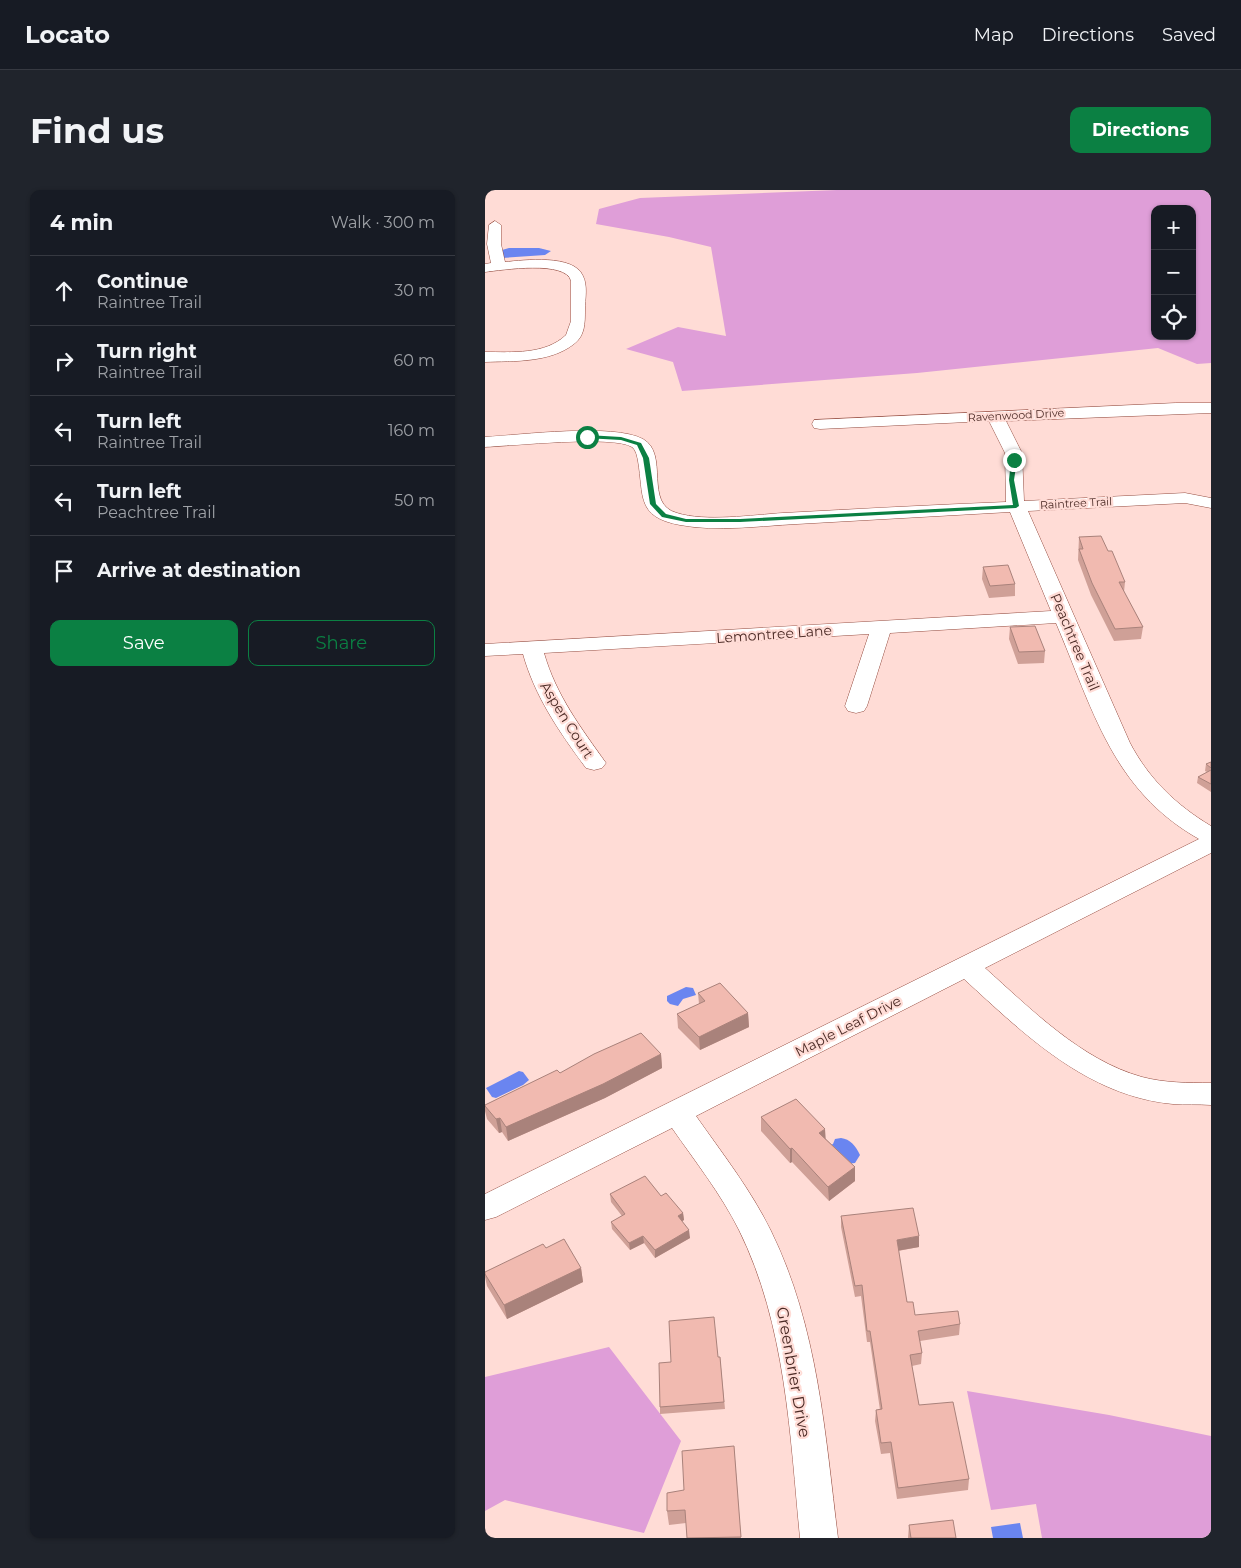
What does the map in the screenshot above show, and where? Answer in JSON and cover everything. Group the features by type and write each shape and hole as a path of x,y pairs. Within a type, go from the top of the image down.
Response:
{"street":[{"path":"485,357 533,354 554,349 568,342 577,330 579,317 577,279 573,272 562,267 547,265 492,268 495,225"},
{"name":"Ravenwood Drive","path":"820,424 1211,408"},
{"name":"Peachtree Trail","path":"995,416 1011,448 1014,460 1011,480 1016,506 1101,705 1127,760 1143,782 1172,811 1187,823 1211,836"},
{"name":"Raintree Trail","path":"485,442 587,437 621,438 636,442 643,450 646,458 653,504 664,515 686,520 740,521 1185,498 1211,503"},
{"name":"Lemontree Lane","path":"485,650 1064,616"},
{"path":"856,706 882,628"},
{"name":"Aspen Court","path":"532,648 545,688 594,763"},
{"name":"Maple Leaf Drive","path":"485,1208 1211,843"},
{"path":"966,966 1051,1040 1098,1072 1147,1090 1183,1095 1211,1094"},
{"name":"Greenbrier Drive","path":"677,1113 735,1195 756,1232 774,1275 789,1326 801,1387 819,1538"}],"shaded area":[{"path":"837,190 1211,190 1211,363 1197,364 1158,348 917,373 682,391 673,362 626,349 678,327 726,336 711,247 669,237 596,224 599,209 640,198"},
{"path":"609,1347 681,1441 644,1533 505,1500 485,1511 485,1377"},
{"path":"967,1391 1109,1415 1211,1436 1211,1538 1042,1538 1036,1504 991,1510"}],"water":[{"path":"509,248 539,248 551,251 545,255 502,258 502,250"},
{"path":"686,987 693,988 696,995 683,999 678,1006 667,1001 667,996"},
{"path":"519,1071 523,1072 529,1080 523,1085 496,1098 492,1097 486,1088"},
{"path":"841,1138 850,1141 855,1146 860,1155 855,1163 847,1164 836,1149 833,1150 828,1146 833,1144 835,1139"},
{"path":"1020,1523 1023,1538 993,1538 991,1527"}],"building":[{"path":"1101,536 1108,551 1112,551 1125,582 1119,582 1143,627 1115,629 1092,583 1079,549 1083,549 1079,537"},
{"path":"1008,565 1015,584 990,586 983,567"},
{"path":"1035,626 1045,651 1019,652 1010,627"},
{"path":"1211,770 1211,784 1198,777"},
{"path":"720,983 748,1013 699,1037 677,1014 705,1001 698,993"},
{"path":"641,1033 661,1054 603,1084 506,1127 500,1118 496,1119 485,1106 557,1070 560,1073 594,1054"},
{"path":"796,1099 825,1129 819,1133 855,1167 828,1187 761,1117"},
{"path":"645,1176 661,1196 666,1193 683,1213 678,1216 689,1230 655,1250 643,1236 629,1243 611,1222 625,1214 610,1194"},
{"path":"913,1208 919,1236 897,1240 907,1302 913,1302 915,1315 958,1311 960,1324 918,1331 922,1353 910,1355 919,1405 953,1402 969,1479 898,1488 891,1442 881,1443 876,1410 882,1409 870,1331 867,1331 862,1285 855,1286 841,1216"},
{"path":"564,1239 581,1268 504,1305 485,1272 543,1244 546,1248"},
{"path":"714,1317 724,1402 660,1407 659,1363 671,1362 669,1321"},
{"path":"734,1446 741,1537 687,1538 685,1510 667,1511 667,1493 684,1490 682,1451"},
{"path":"953,1520 956,1538 911,1538 909,1525"}],"route":[{"path":"587,437 621,438 639,444 646,458 653,504 658,511 673,518 704,521 740,521 1016,506 1011,480 1014,460"}]}
